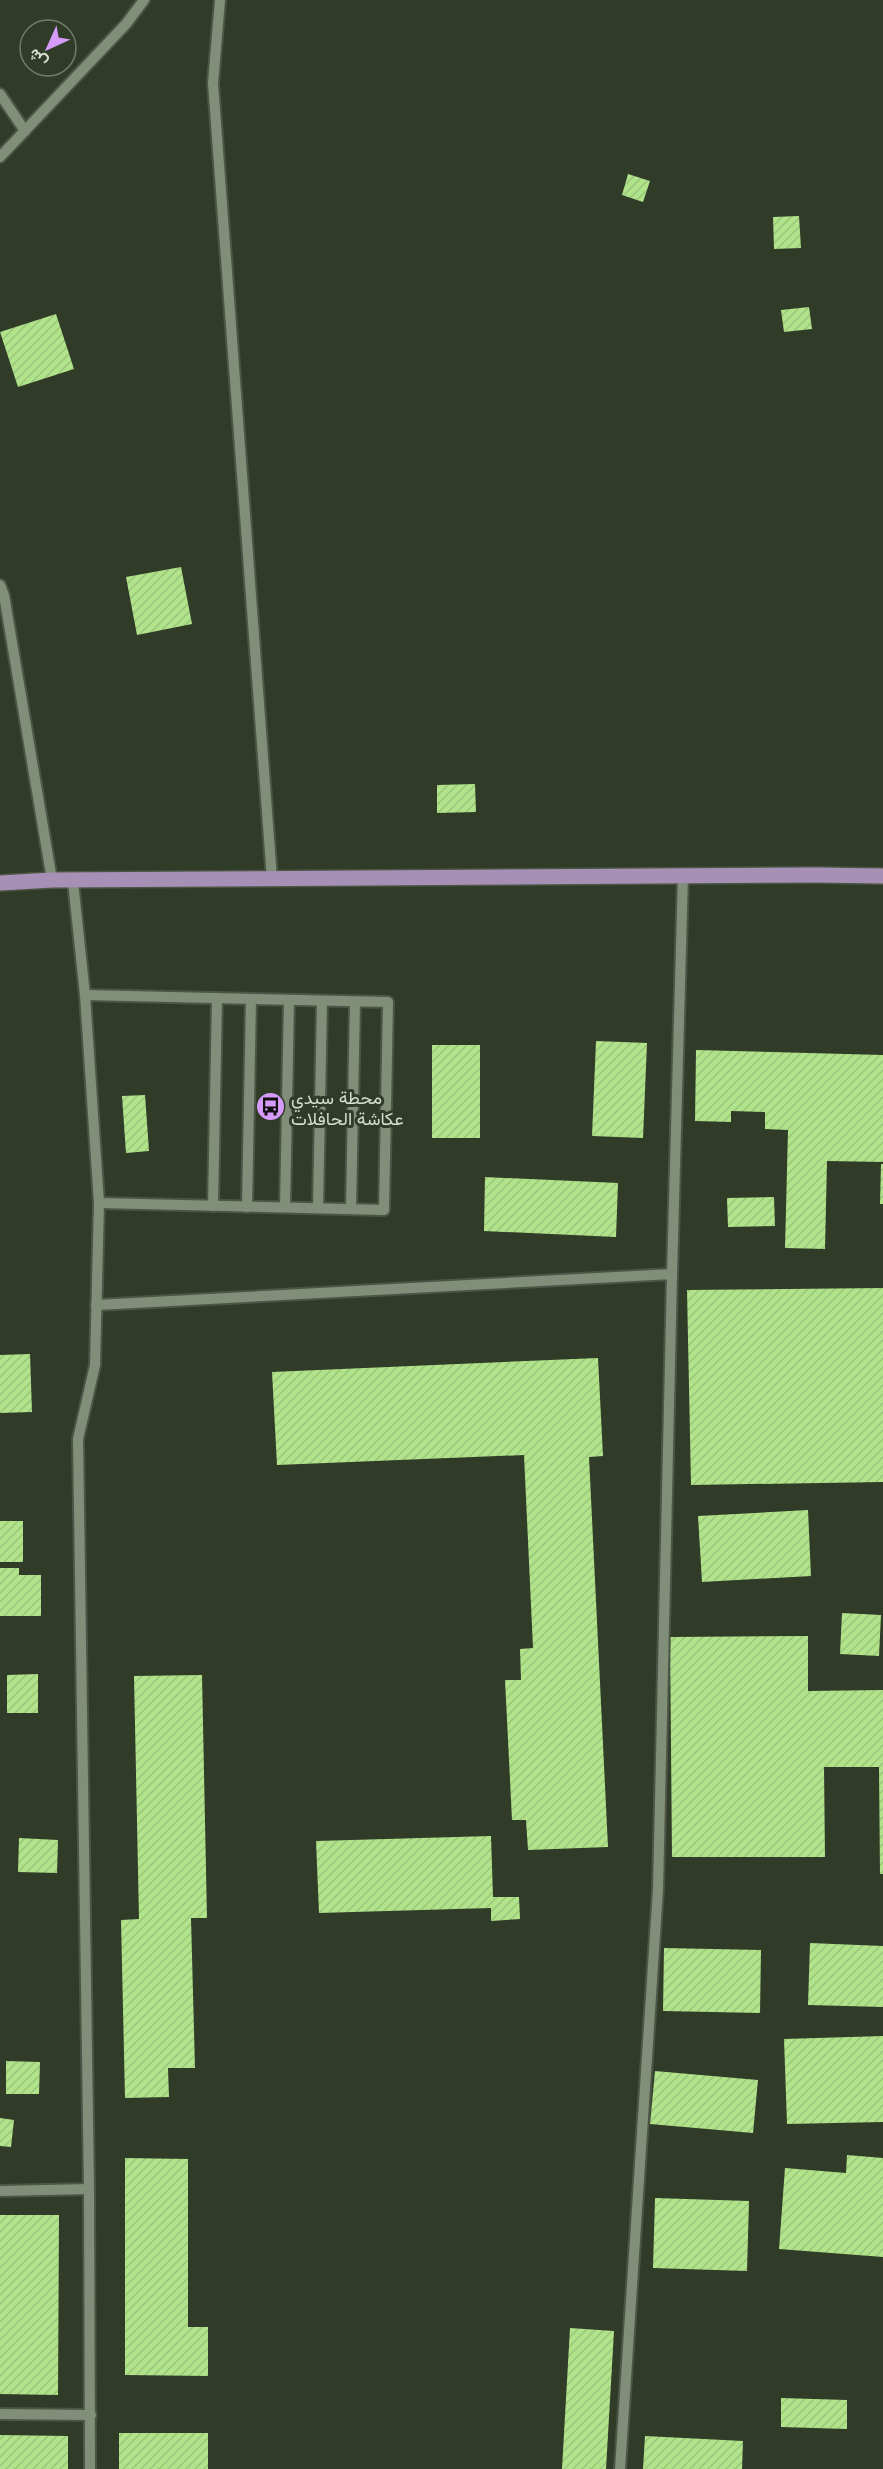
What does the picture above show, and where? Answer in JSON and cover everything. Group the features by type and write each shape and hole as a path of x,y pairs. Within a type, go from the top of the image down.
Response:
{"main road":[{"path":"0,883 52,880 73,882 683,875 883,876"}],"street":[{"path":"0,157 126,24 144,0"},
{"path":"220,0 213,83 272,879"},
{"path":"0,94 25,130"},
{"path":"0,585 4,595 52,880"},
{"path":"620,2469 658,1888 683,875"},
{"path":"73,882 84,995 99,1203 95,1365 78,1439 90,2469"},
{"path":"84,995 388,1002 384,1210 99,1203"},
{"path":"213,1206 217,998"},
{"path":"247,1207 252,999"},
{"path":"285,1207 289,1000"},
{"path":"318,1208 322,1001"},
{"path":"351,1209 355,1002"},
{"path":"96,1305 672,1274"},
{"path":"0,2191 88,2189"},
{"path":"0,2414 91,2415"}],"building":[{"path":"628,174 650,181 643,202 622,195"},
{"path":"799,216 801,248 774,249 773,217"},
{"path":"809,307 812,329 784,332 781,310"},
{"path":"56,314 74,369 18,387 0,332"},
{"path":"181,567 192,624 137,635 126,577"},
{"path":"475,784 476,812 437,813 437,785"},
{"path":"596,1041 647,1043 643,1138 592,1136"},
{"path":"432,1045 480,1045 480,1138 432,1138"},
{"path":"696,1050 883,1055 883,1162 827,1161 825,1249 785,1248 788,1130 765,1129 765,1112 731,1111 731,1122 695,1121"},
{"path":"145,1095 149,1151 126,1153 122,1096"},
{"path":"881,1164 883,1164 883,1204 880,1204"},
{"path":"485,1177 618,1183 616,1237 484,1231"},
{"path":"774,1197 775,1226 728,1227 727,1198"},
{"path":"883,1288 883,1482 691,1485 687,1290"},
{"path":"30,1354 32,1412 0,1413 0,1355"},
{"path":"598,1358 603,1456 589,1457 608,1847 528,1850 526,1820 512,1820 505,1680 521,1680 520,1649 533,1648 524,1455 277,1465 272,1372"},
{"path":"808,1510 811,1576 702,1582 698,1516"},
{"path":"0,1521 23,1521 23,1562 0,1562"},
{"path":"0,1568 19,1568 19,1575 41,1575 41,1616 0,1616"},
{"path":"842,1613 881,1615 879,1656 840,1654"},
{"path":"808,1636 808,1691 883,1690 883,1874 880,1874 879,1767 824,1767 825,1857 672,1857 670,1637"},
{"path":"38,1674 38,1713 7,1713 7,1675"},
{"path":"202,1675 207,1918 191,1918 195,2068 168,2068 169,2097 125,2098 121,1920 139,1919 134,1676"},
{"path":"491,1836 493,1897 519,1897 520,1919 491,1921 491,1908 319,1913 316,1841"},
{"path":"19,1838 58,1840 57,1873 18,1872"},
{"path":"810,1943 883,1946 883,2007 808,2005"},
{"path":"664,1948 761,1950 760,2013 663,2011"},
{"path":"883,2036 883,2122 787,2124 784,2039"},
{"path":"6,2061 40,2062 39,2094 6,2094"},
{"path":"655,2071 758,2080 753,2133 650,2124"},
{"path":"0,2118 14,2120 11,2147 0,2146"},
{"path":"847,2155 883,2158 883,2257 779,2249 785,2168 846,2173"},
{"path":"125,2158 188,2159 188,2327 208,2327 208,2376 125,2375"},
{"path":"655,2198 749,2201 747,2271 653,2268"},
{"path":"0,2215 59,2215 58,2395 0,2394"},
{"path":"570,2328 614,2331 606,2469 562,2469"},
{"path":"781,2398 847,2400 847,2429 781,2427"},
{"path":"119,2433 208,2433 208,2469 119,2469"},
{"path":"0,2435 68,2436 68,2469 0,2469"},
{"path":"645,2436 743,2441 742,2469 643,2469"}],"place":[{"name":"محطة سيدي عكاشة الحافلات","path":"270,1107"}]}
